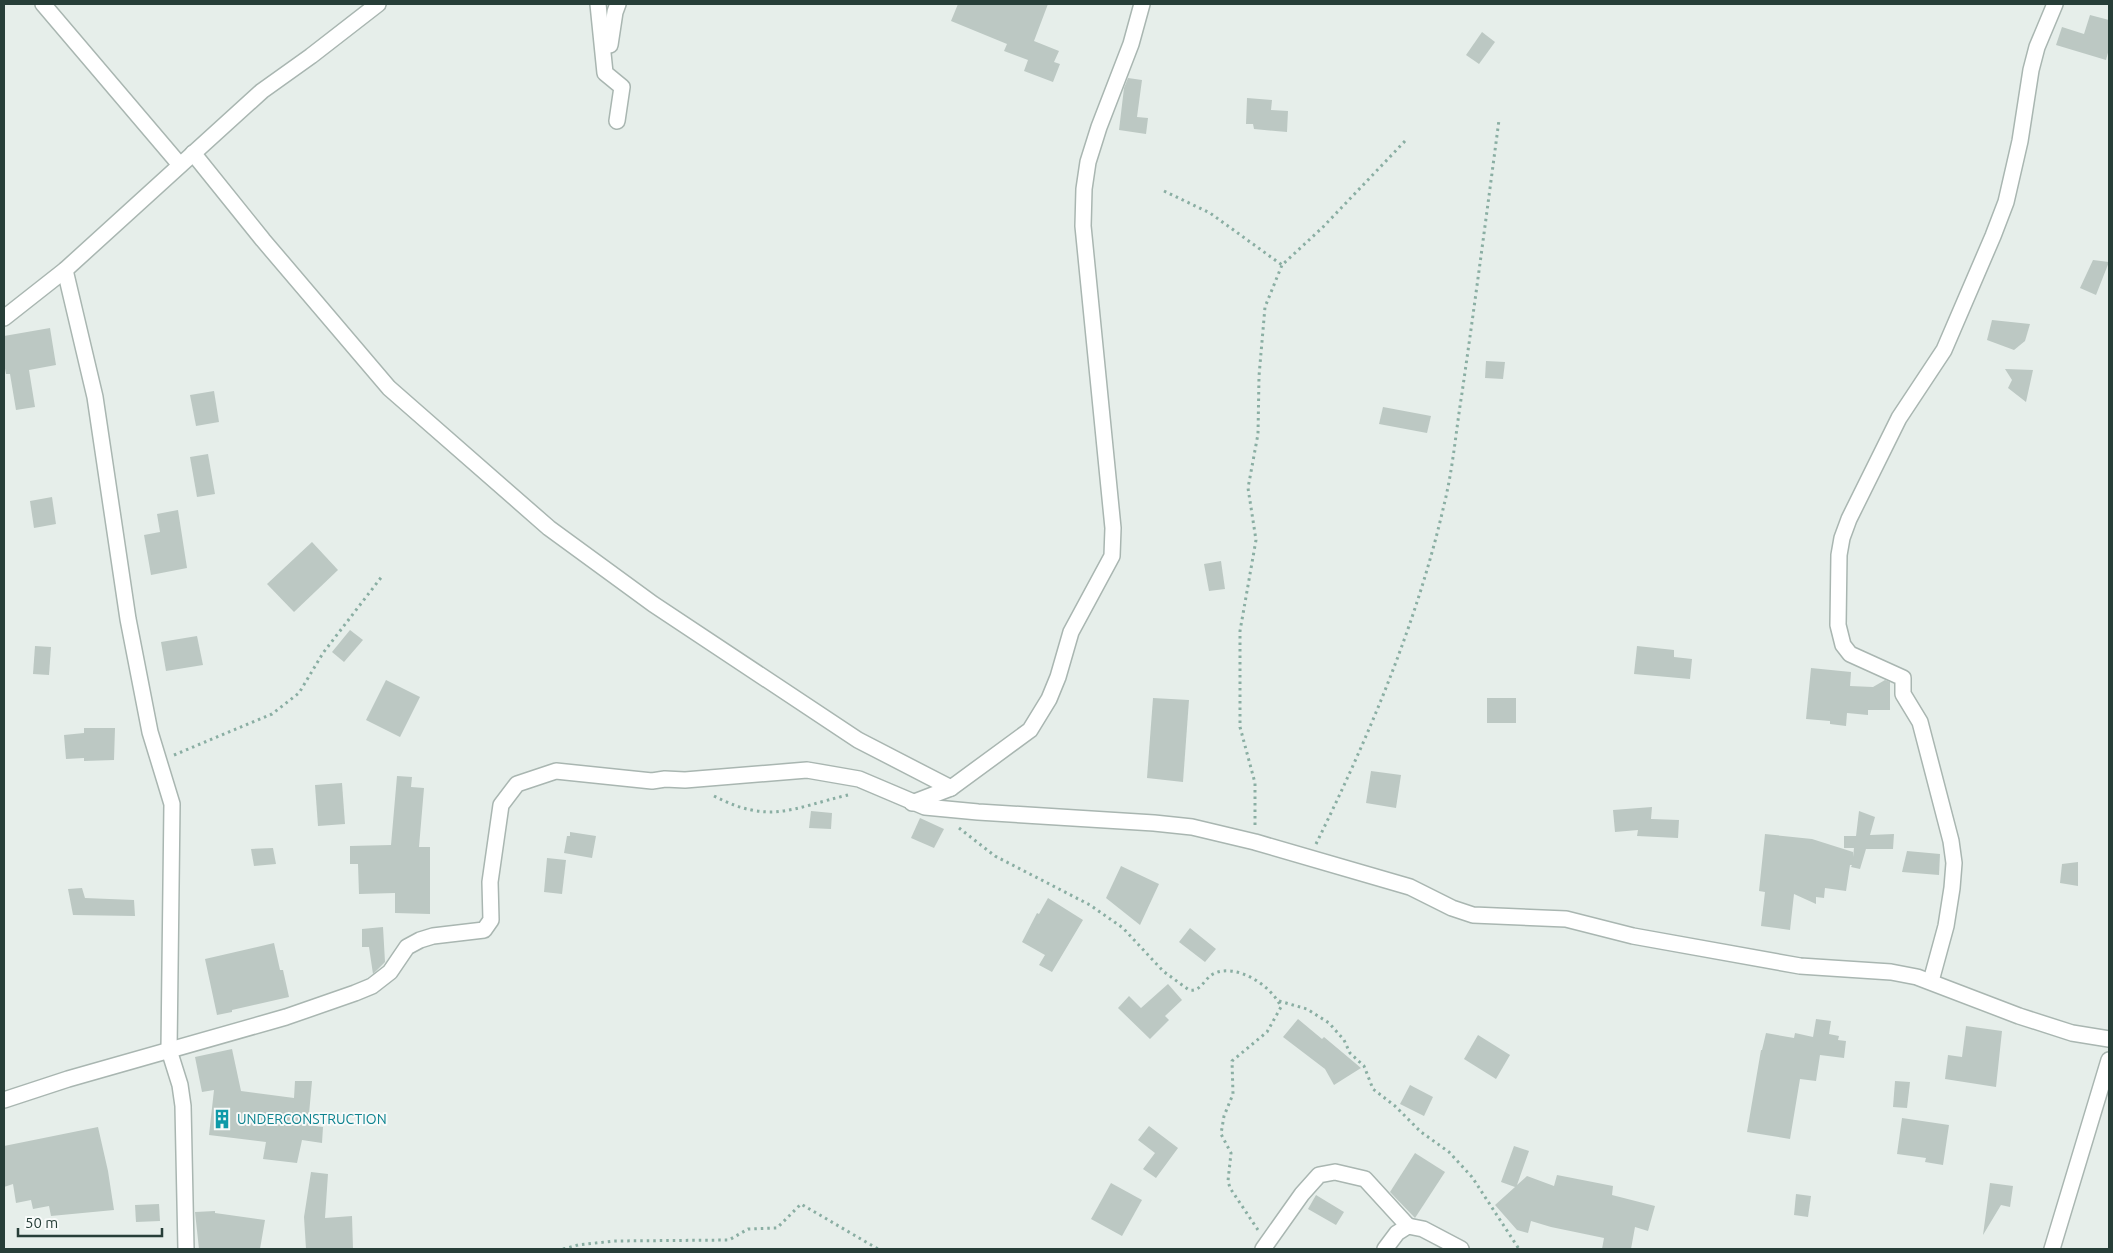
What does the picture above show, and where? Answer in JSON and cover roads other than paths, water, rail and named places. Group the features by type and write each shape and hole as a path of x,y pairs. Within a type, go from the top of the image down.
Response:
{"street":[{"path":"43,4 180,165"},
{"path":"4,318 65,270 262,90 311,56 378,4"},
{"path":"598,4 605,73 622,87 616,121"},
{"path":"610,45 618,4"},
{"path":"912,803 951,788 1030,730 1049,699 1058,677 1071,632 1112,556 1114,544 1113,519 1083,226 1084,189 1088,162 1130,44 1142,4"},
{"path":"1931,981 1946,926 1952,888 1954,863 1951,840 1920,722 1902,694 1903,678 1850,654 1843,645 1838,626 1839,555 1842,538 1849,519 1899,418 1944,350 2006,202 2020,141 2031,70 2037,47 2055,4"},
{"path":"193,153 263,240 389,388 549,528 653,604 858,740 951,788"},
{"path":"65,270 95,397 128,619 150,732 173,814 169,1050 180,1085 183,1106 186,1249"},
{"path":"4,1100 68,1079 286,1017 355,993 372,986 390,972 406,947 420,940 433,936 484,930 491,920 490,882 501,805 518,784 556,771 652,781 665,779 685,780 794,770 823,772 859,779 912,803 936,808 1192,827 1255,842 1410,887 1452,908 1473,915 1566,919 1634,936 1800,966 1890,972 1931,981 1978,1002 2072,1033 2109,1039"},
{"path":"2052,1249 2109,1060"},
{"path":"1264,1249 1302,1194 1319,1175 1335,1172 1365,1179 1408,1226 1423,1229 1460,1249"},
{"path":"1386,1249 1397,1233 1408,1226"}],"place":[{"name":"UNDERCONSTRUCTION","path":"222,1119"}]}
